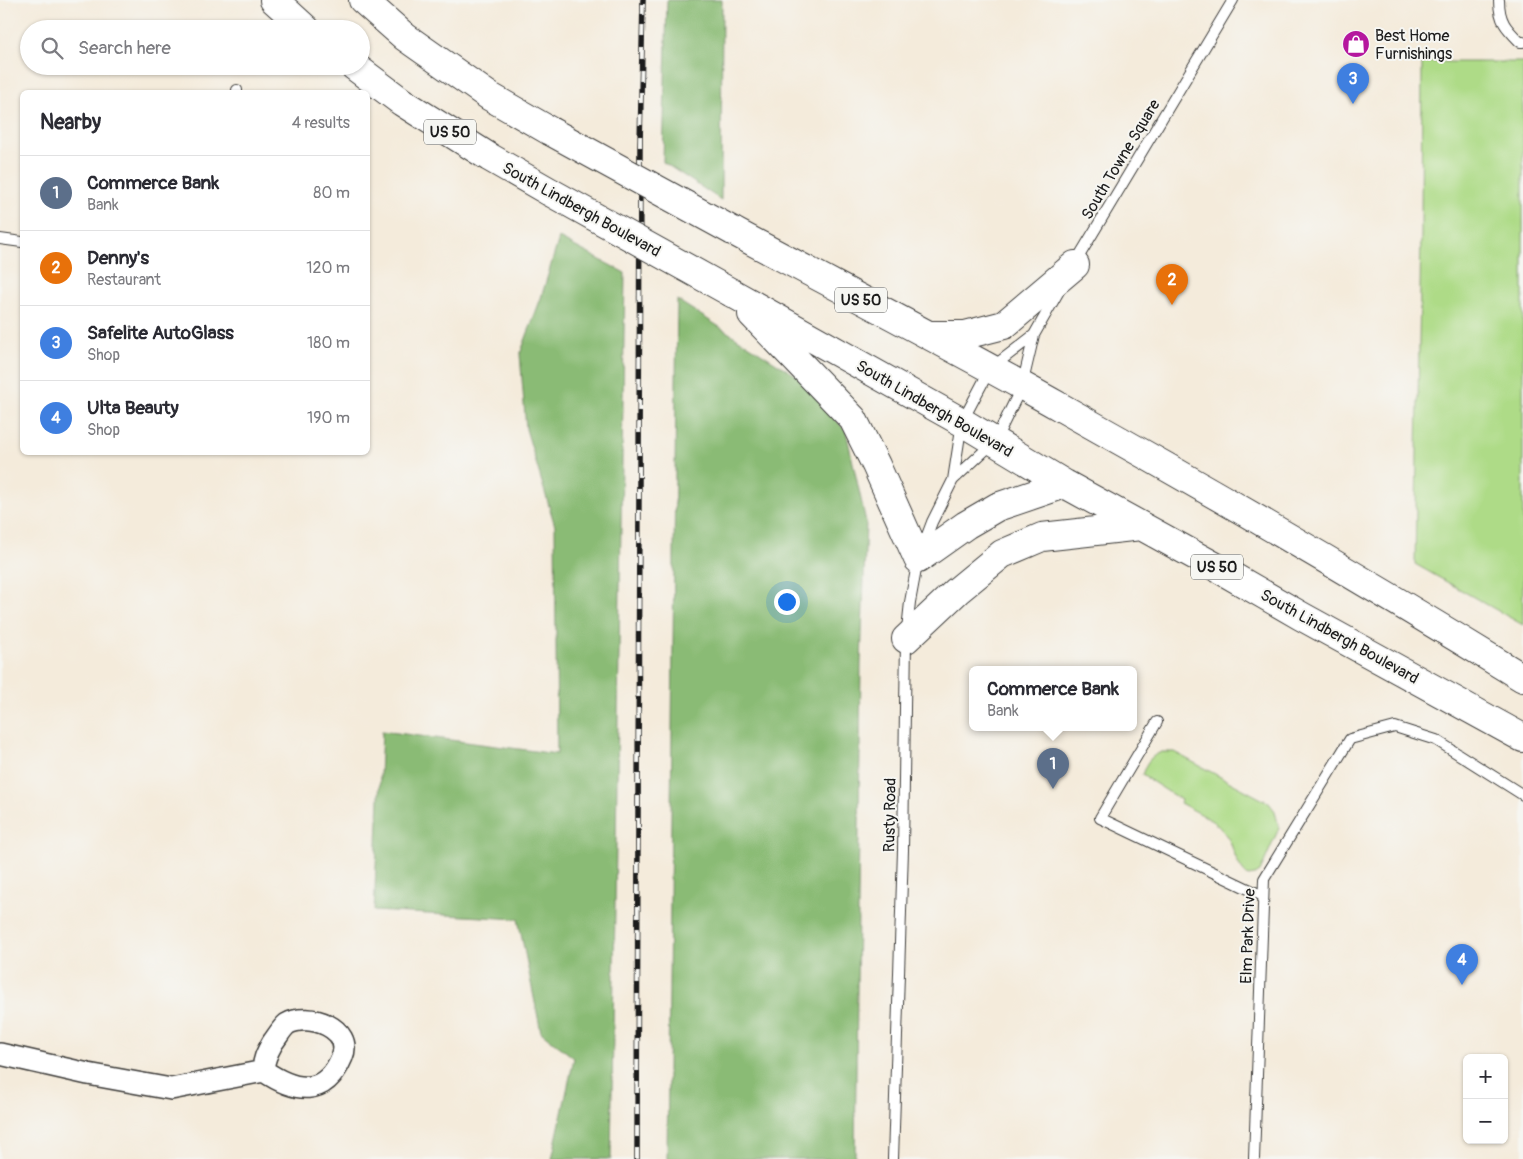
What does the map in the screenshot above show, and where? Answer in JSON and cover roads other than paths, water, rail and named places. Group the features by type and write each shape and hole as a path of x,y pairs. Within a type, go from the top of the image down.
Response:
{"main road":[{"path":"274,0 296,20"},
{"name":"US 50","path":"363,0 405,37 489,96 733,231 1022,386 1272,528 1523,678"},
{"name":"South Lindbergh Boulevard","path":"366,75 402,102 489,157 550,192 962,422 1065,484 1523,738"},
{"path":"927,336 965,336 1004,325 1075,264"},
{"path":"732,293 853,419 918,559 966,525 997,507 1065,484"},
{"path":"906,640 957,591 1002,554 1042,537 1141,526"}],"street":[{"path":"0,1054 88,1074 171,1088 264,1070"}],"lane":[{"name":"South Towne Square","path":"995,441 1022,386 1034,334 1232,0"},
{"path":"1499,0 1499,9 1506,28 1520,42 1523,42"},
{"path":"0,239 20,242"},
{"name":"South Towne Square","path":"990,369 1034,334"},
{"name":"Rusty Road","path":"892,1159 903,850 906,640 910,602 918,559 932,522 953,480 962,422 990,369"},
{"name":"Rusty Road","path":"953,480 995,441"},
{"path":"1157,722 1100,818 1263,896"},
{"name":"Elm Park Drive","path":"1254,1159 1264,879 1350,739 1395,727 1436,740 1523,795"}],"railway":[{"path":"637,1159 640,145 643,0"}],"place":[{"name":"Best Home Furnishings","path":"1356,44"},
{"name":"Safelite AutoGlass","path":"1353,104"},
{"name":"Denny's","path":"1172,305"},
{"name":"Commerce Bank","path":"1053,789"},
{"name":"Ulta Beauty","path":"1462,985"}]}
